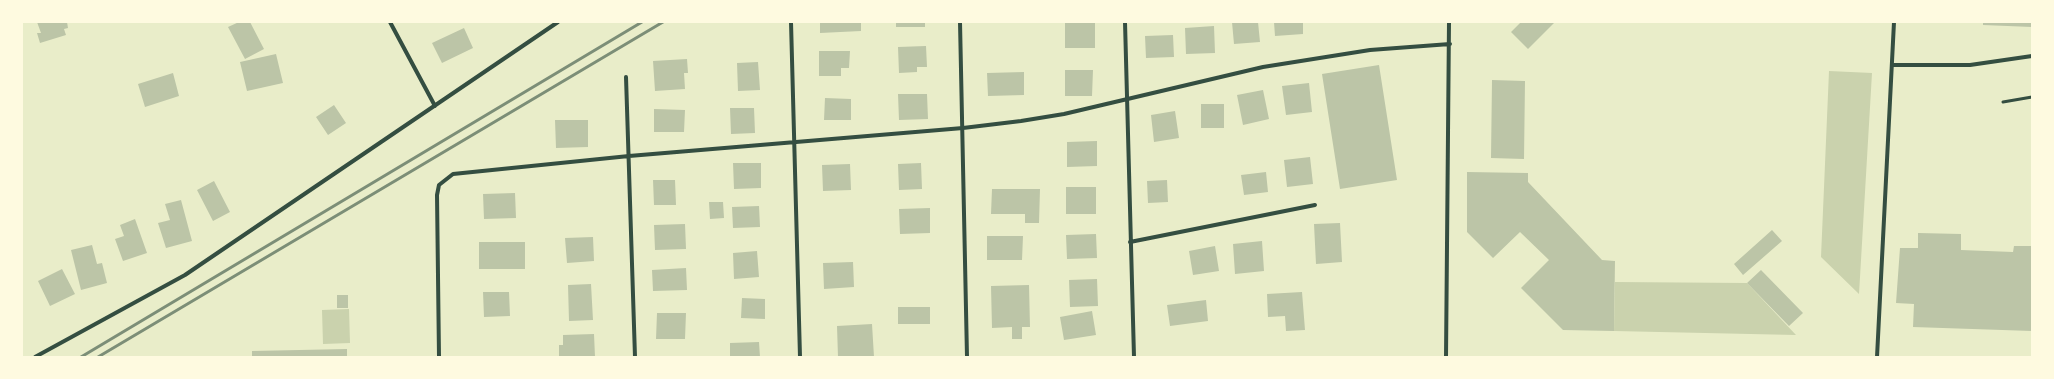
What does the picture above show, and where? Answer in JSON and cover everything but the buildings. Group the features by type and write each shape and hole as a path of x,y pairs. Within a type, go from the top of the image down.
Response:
{"street":[{"path":"390,22 435,106"},
{"path":"35,357 185,275 558,22"},
{"path":"791,22 800,357"},
{"path":"960,22 967,357"},
{"path":"1125,22 1134,357"},
{"path":"1446,357 1449,22"},
{"path":"1877,357 1894,22"},
{"path":"439,357 437,195 439,185 443,180 458,173 629,156 963,128 1064,114 1263,67 1323,56 1370,50 1450,44"},
{"path":"1892,65 1970,65 2032,56"},
{"path":"626,77 635,357"},
{"path":"1130,242 1315,205"}],"lane":[{"path":"2003,102 2032,97"}],"green space":[{"path":"1829,71 1872,73 1859,294 1821,257"},
{"path":"1615,282 1747,283 1796,335 1614,331"},
{"path":"349,309 350,343 323,344 322,310"}],"railway":[{"path":"81,357 642,22"},
{"path":"98,357 663,22"}]}
